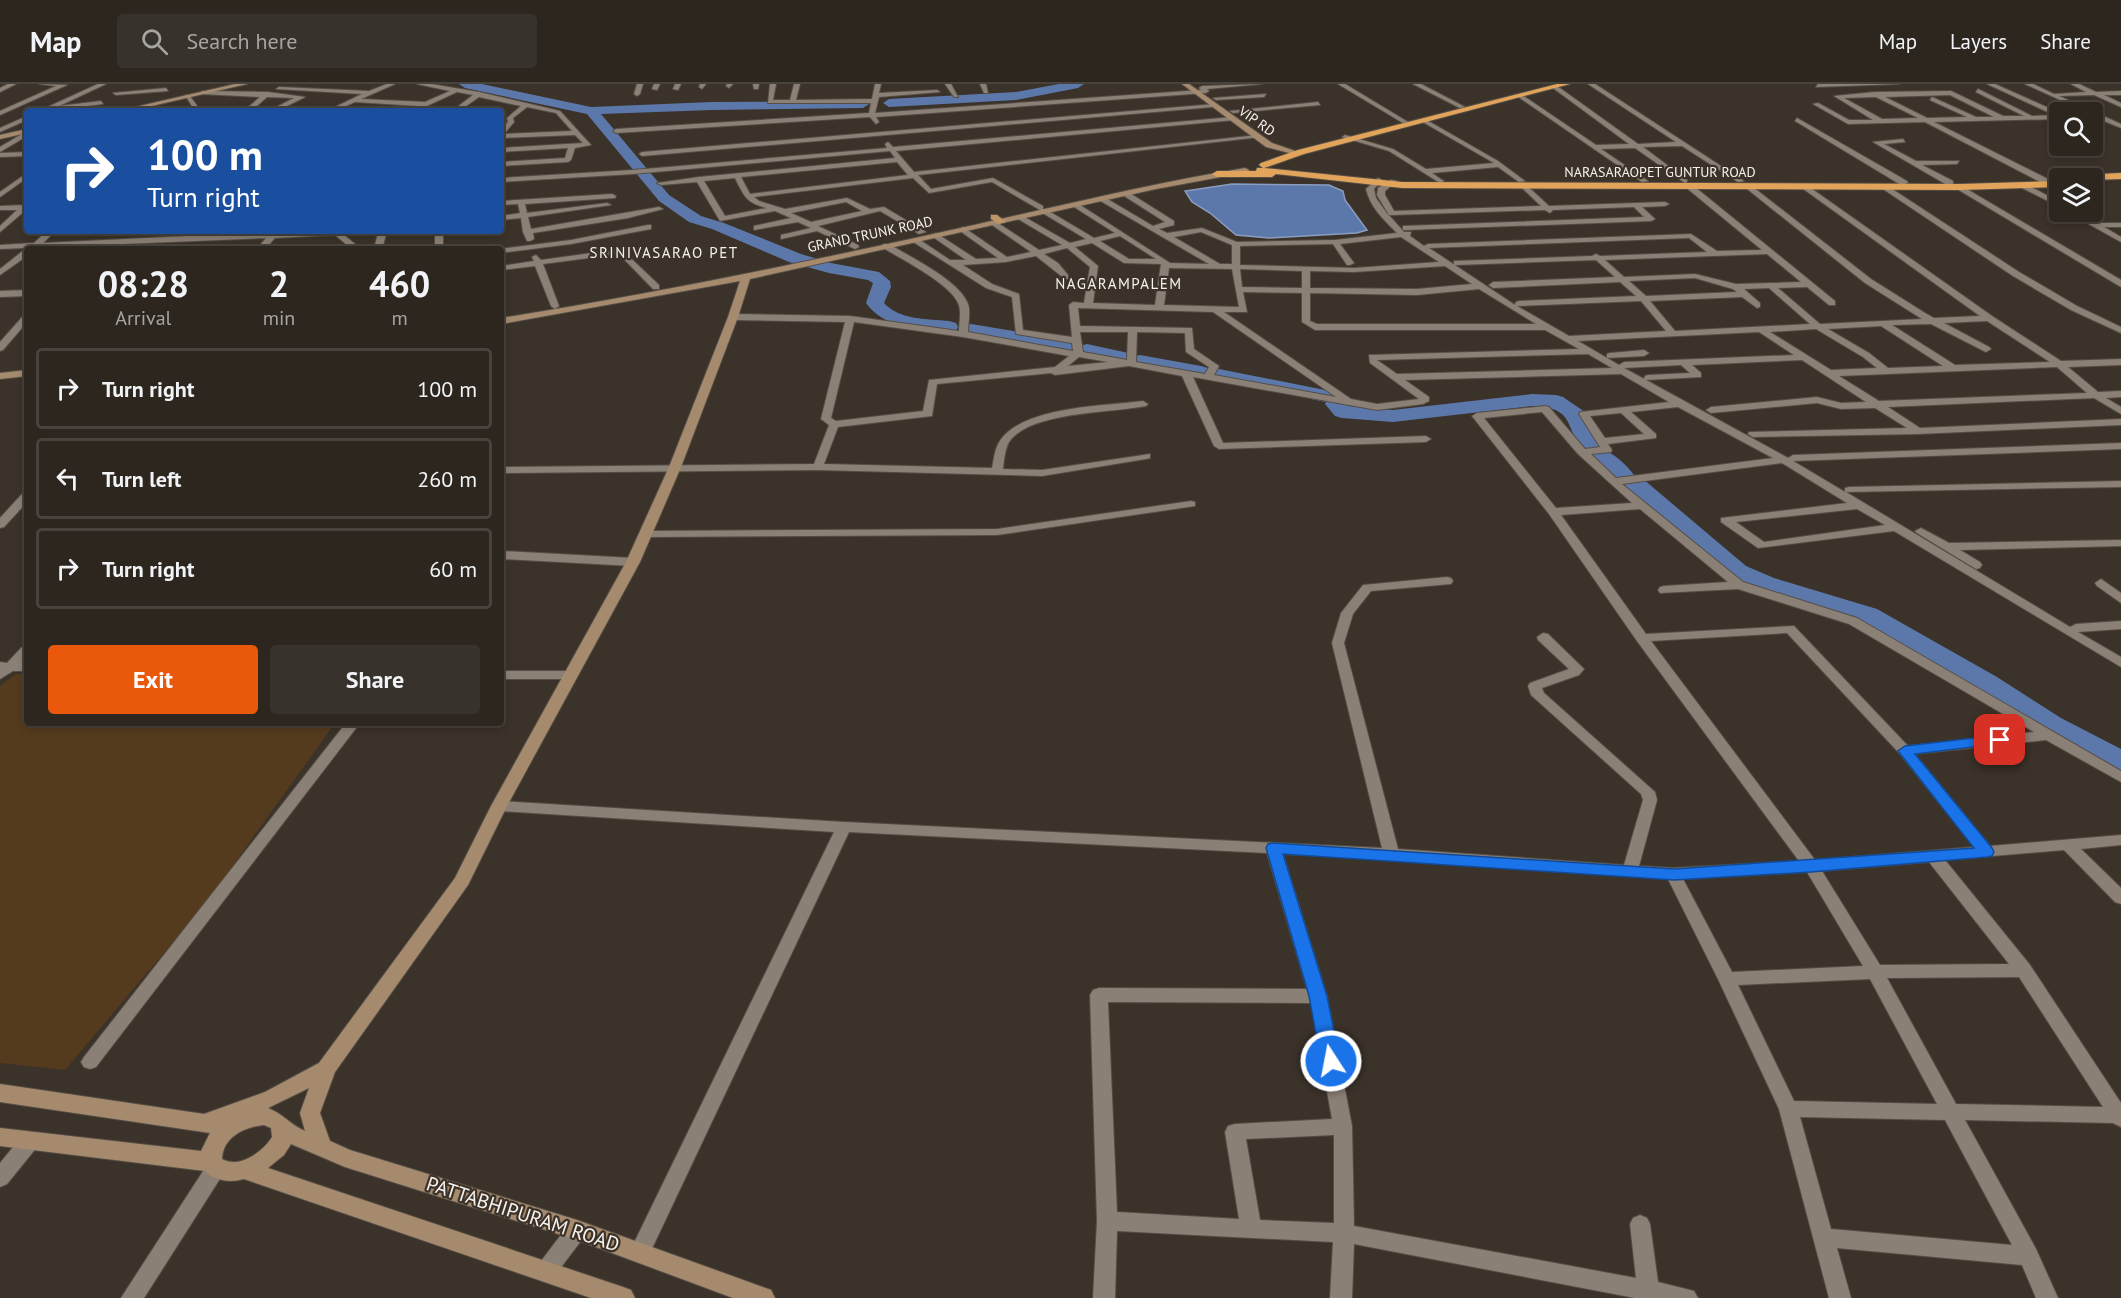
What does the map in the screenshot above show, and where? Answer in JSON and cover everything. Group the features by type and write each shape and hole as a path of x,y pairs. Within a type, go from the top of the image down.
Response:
{"highway":[{"path":"1349,138 1462,107 1566,84"},
{"path":"1246,166 1520,96 1554,85"},
{"path":"1246,166 1263,167 1296,152"},
{"path":"1296,152 1299,162 1323,174"},
{"name":"NARASARAOPET GUNTUR ROAD","path":"1263,167 1298,174 1392,183 1686,183 1960,187 2025,186 2049,183"},
{"name":"NARASARAOPET GUNTUR ROAD","path":"1263,167 1376,182"},
{"path":"1217,174 1298,174"},
{"path":"2103,178 2121,178"},
{"path":"2103,180 2121,178"},
{"name":"NARASARAOPET GUNTUR ROAD","path":"1392,183 1644,181 1686,183"},
{"name":"NARASARAOPET GUNTUR ROAD","path":"1745,184 2049,182"}],"street":[{"path":"0,90 13,84"},
{"path":"0,112 64,85 42,84"},
{"path":"49,108 103,84"},
{"path":"96,108 129,84"},
{"path":"209,84 222,89"},
{"path":"134,108 244,84"},
{"path":"251,108 266,95 291,84"},
{"path":"332,92 350,84"},
{"path":"337,108 392,84"},
{"path":"420,84 479,94 558,112 588,145 504,150"},
{"path":"637,94 640,84"},
{"path":"773,84 770,102 792,103 876,98 937,92"},
{"path":"792,103 798,84"},
{"path":"948,84 956,96"},
{"path":"982,84 986,92"},
{"name":"VIP RD","path":"1185,84 1200,88 1269,145 1296,152"},
{"path":"642,154 661,140 872,115 1259,84"},
{"path":"1341,84 1405,122"},
{"path":"1416,84 1462,107"},
{"path":"1591,84 1745,184 1869,281 1935,322 1986,349"},
{"path":"1816,85 1896,84"},
{"path":"1990,84 2049,111"},
{"path":"2028,84 2069,102"},
{"path":"2074,84 2120,104"},
{"path":"888,86 878,85 872,115 899,160 929,191 993,180 1127,261 1234,266 1335,242 1407,232 1651,219 1636,205"},
{"path":"1554,85 1686,183 1767,252 1832,303"},
{"path":"1816,85 1882,122"},
{"name":"VIP RD","path":"1200,88 1215,101"},
{"path":"279,89 370,93"},
{"path":"116,93 166,90"},
{"path":"417,108 457,90"},
{"path":"1978,91 2031,117"},
{"path":"202,93 302,97 278,108"},
{"path":"1837,96 1951,93 2003,119"},
{"path":"2052,94 2121,93"},
{"path":"459,108 479,94"},
{"path":"1875,94 2049,180"},
{"path":"616,130 661,140 881,133 1264,95"},
{"path":"187,96 196,108"},
{"path":"1520,96 1644,181"},
{"path":"1932,99 1978,119"},
{"path":"352,101 424,104"},
{"path":"378,108 388,103"},
{"path":"64,108 101,104"},
{"path":"504,180 663,169 891,149 1233,115 1318,104"},
{"path":"1816,104 1848,122 2049,116"},
{"path":"504,131 511,122 510,118 526,105"},
{"path":"0,106 15,106"},
{"path":"552,120 558,112"},
{"path":"1244,118 1324,112"},
{"name":"VIP RD","path":"1233,115 1244,118 1278,143 1296,152"},
{"path":"2103,115 2121,116"},
{"path":"2103,117 2120,124"},
{"path":"0,130 24,119"},
{"path":"1423,120 1499,165 1523,183 1576,240 1622,278 1642,298 1673,334"},
{"path":"1797,120 1904,183"},
{"path":"540,134 546,127"},
{"path":"0,137 24,133"},
{"path":"504,135 579,133"},
{"path":"0,150 24,134"},
{"path":"748,196 913,175 1258,137"},
{"path":"1349,138 1391,150 1440,181"},
{"path":"661,140 663,169"},
{"path":"1903,141 1876,142 1950,183"},
{"path":"1596,147 1684,144"},
{"path":"504,164 568,160 572,147"},
{"path":"0,155 24,154"},
{"path":"661,183 899,160"},
{"path":"1914,163 1957,162"},
{"path":"853,165 864,181"},
{"path":"1427,171 1499,165"},
{"name":"GRAND TRUNK ROAD","path":"818,258 922,232 1021,217 1043,210 1101,200 1246,166"},
{"name":"GRAND TRUNK ROAD","path":"504,314 886,246 1172,178 1246,166"},
{"path":"569,198 573,176"},
{"path":"737,176 748,196 756,203 780,210 855,247"},
{"path":"3,193 24,177"},
{"path":"699,179 723,219 847,200 869,212"},
{"path":"1376,182 1370,189 1372,198 1383,213 1446,264 1509,306 1586,352 1648,378 1754,434 1859,505 2121,663"},
{"path":"1392,183 1382,190 1381,195 1407,232 1428,246 1493,285 1519,304 1610,356 1623,368 1679,404 1850,490 1948,547 2121,654"},
{"path":"1805,186 1989,318 2059,364 2097,396 2121,411"},
{"path":"2025,186 2049,199"},
{"path":"1886,187 2016,274 2074,308 2121,330"},
{"path":"1960,187 2121,284"},
{"path":"3,193 24,190"},
{"path":"1125,194 1170,222 1169,225 1153,228"},
{"path":"504,203 612,196"},
{"path":"1101,200 1217,266"},
{"path":"521,202 527,232 555,306"},
{"path":"1392,213 1665,204"},
{"path":"504,218 607,205"},
{"path":"1077,205 1165,264"},
{"path":"0,208 24,207"},
{"path":"0,230 24,208"},
{"path":"527,232 659,209"},
{"path":"784,237 881,209 922,232"},
{"path":"1021,217 1068,245 1094,266 1088,306"},
{"path":"756,228 799,219"},
{"path":"997,221 1056,265 1065,277"},
{"path":"2089,222 2121,240"},
{"path":"2095,225 2121,225"},
{"path":"504,251 648,227"},
{"path":"963,229 1006,260"},
{"path":"1166,236 1202,230 1217,238 1279,256 1306,268 1354,270 1446,264"},
{"path":"35,246 48,234"},
{"path":"91,246 103,234"},
{"path":"147,246 161,234"},
{"path":"46,246 274,234"},
{"path":"264,246 274,234"},
{"path":"338,234 353,246"},
{"path":"914,240 948,262 955,263 1006,260 1120,234"},
{"path":"936,235 974,262"},
{"path":"233,246 245,236"},
{"path":"1428,246 1691,236 1713,252"},
{"path":"192,246 201,238"},
{"path":"1335,242 1350,263"},
{"path":"1078,353 1073,305 1244,310 1234,266 1236,244"},
{"path":"886,246 960,298 964,305 963,334"},
{"path":"0,247 24,247"},
{"path":"504,268 621,251 656,287"},
{"path":"1456,263 1713,252 1767,252"},
{"path":"0,273 24,254"},
{"path":"955,263 989,286 1016,296 1019,332 1077,341"},
{"path":"1159,308 1165,264"},
{"name":"GRAND TRUNK ROAD","path":"504,321 607,304 746,276 780,266"},
{"path":"1306,268 1306,322 1315,327 1547,327"},
{"path":"321,1148 310,1113 326,1069 462,881 499,806 633,562 675,467 746,276"},
{"path":"1493,285 1695,276 1736,287 1809,284"},
{"path":"1770,285 1819,327 1866,355 1886,371"},
{"path":"1238,289 1417,292 1481,286"},
{"path":"1736,287 1757,305"},
{"path":"0,294 24,293"},
{"path":"1519,304 1744,294"},
{"path":"1217,311 1351,403"},
{"path":"733,316 850,320 963,334 1351,403 1385,407 1426,399 1373,361 1372,357 1586,352"},
{"path":"1565,339 1989,318"},
{"path":"0,348 24,320"},
{"path":"850,320 826,419 834,424 928,414 932,382 1131,363"},
{"path":"1884,324 1953,368"},
{"path":"1076,329 1189,330 1189,350 1214,366 1208,377"},
{"path":"1131,363 1133,330"},
{"path":"1762,330 1918,431"},
{"path":"1055,372 1078,353"},
{"path":"1610,356 1644,353"},
{"path":"1396,377 1623,368 1806,357"},
{"path":"1831,373 2121,362"},
{"path":"1648,378 1698,375 1684,363"},
{"path":"0,376 24,373"},
{"path":"1186,373 1220,446 1426,439"},
{"path":"0,383 24,380"},
{"path":"1711,410 1817,400 1841,406 2121,394"},
{"path":"997,472 1005,441 1026,424 1067,414 1143,404"},
{"path":"1582,452 1607,450 1584,414 1679,404"},
{"path":"1739,585 1613,482 1582,452 1545,409 1477,416 1552,512 1811,866 1875,972 2029,1256 2047,1298"},
{"path":"1601,442 1652,436 1623,410"},
{"path":"1754,434 1918,431 2121,422"},
{"path":"818,467 834,424"},
{"path":"1613,482 1789,459 2121,446"},
{"path":"504,470 818,467 1042,473 1146,456"},
{"path":"1850,490 2121,484"},
{"path":"0,525 24,498"},
{"path":"645,534 997,532 1191,504"},
{"path":"1859,505 1725,520 1762,546 1898,527"},
{"path":"1552,512 1641,506"},
{"path":"1932,549 2121,543"},
{"path":"504,555 633,562"},
{"path":"1391,854 1338,643 1347,614 1367,588 1447,581"},
{"path":"2101,583 2121,599"},
{"path":"1664,590 1739,585 1853,621 2121,777"},
{"path":"2076,628 2121,625"},
{"path":"1642,638 1790,629 1905,751 1987,852"},
{"path":"1543,637 1577,669 1535,686 1538,695 1648,792 1650,800 1630,870"},
{"path":"4,669 24,652"},
{"path":"4,669 24,667"},
{"path":"504,675 570,675"},
{"path":"90,1062 351,726"},
{"path":"1905,751 2047,735"},
{"path":"499,806 844,827 1391,854 1674,874 1811,866 2121,840"},
{"path":"640,1251 844,827"},
{"path":"2068,845 2121,898"},
{"path":"1273,848 1318,996 1343,1126 1344,1233 1341,1298"},
{"path":"1934,856 2024,970 2120,1117"},
{"path":"1674,874 1727,979 1788,1109 1840,1298"},
{"path":"1727,979 1875,972 2024,970"},
{"path":"1104,1298 1107,1221 1099,995 1318,996"},
{"path":"203,1123 272,1098 326,1069"},
{"path":"0,1094 229,1127"},
{"path":"1788,1109 2120,1117"},
{"name":"PATTABHIPURAM ROAD","path":"229,1127 253,1116 274,1118 281,1123 284,1131 345,1158 640,1251 764,1298"},
{"path":"1251,1228 1235,1132 1343,1126"},
{"path":"214,1165 210,1154 213,1145 229,1127"},
{"path":"0,1137 214,1165 235,1173 258,1165 277,1150 284,1131"},
{"path":"0,1178 30,1141"},
{"path":"132,1298 214,1165"},
{"path":"246,1170 623,1298"},
{"path":"1107,1221 1344,1233 1687,1298"},
{"path":"1640,1224 1648,1290"},
{"path":"545,1272 577,1230"},
{"path":"1823,1238 2029,1256"}],"shaded area":[{"path":"16,674 24,674 24,726 333,726 205,904 65,1070 0,1063 0,686"}],"water":[{"path":"1232,184 1329,185 1343,191 1345,200 1367,230 1357,233 1269,238 1236,235 1210,213 1192,202 1185,191"}],"waterway":[{"path":"465,84 591,111"},
{"path":"889,103 1016,96 1078,84"},
{"path":"591,111 712,106 863,104"},
{"path":"591,111 640,169"},
{"path":"643,173 664,198 695,219 718,226 795,258 829,268 873,276 881,281 882,287 875,303 880,310 897,319 949,327"},
{"path":"971,330 1069,346"},
{"path":"1087,350 1126,358"},
{"path":"1140,361 1201,372"},
{"path":"1219,375 1328,396"},
{"path":"1335,404 1342,412 1393,416 1532,400 1556,401 1578,416 1591,447"},
{"path":"1600,455 1623,475"},
{"path":"1635,484 1737,571 1765,583 1868,615 1987,683 2051,724 2121,761"}],"district":[{"name":"SRINIVASARAO PET","path":"664,253"},
{"name":"NAGARAMPALEM","path":"1119,284"}],"route":[{"path":"1331,1061 1318,996 1273,848 1674,874 1987,852 1905,751 2000,740"}]}
